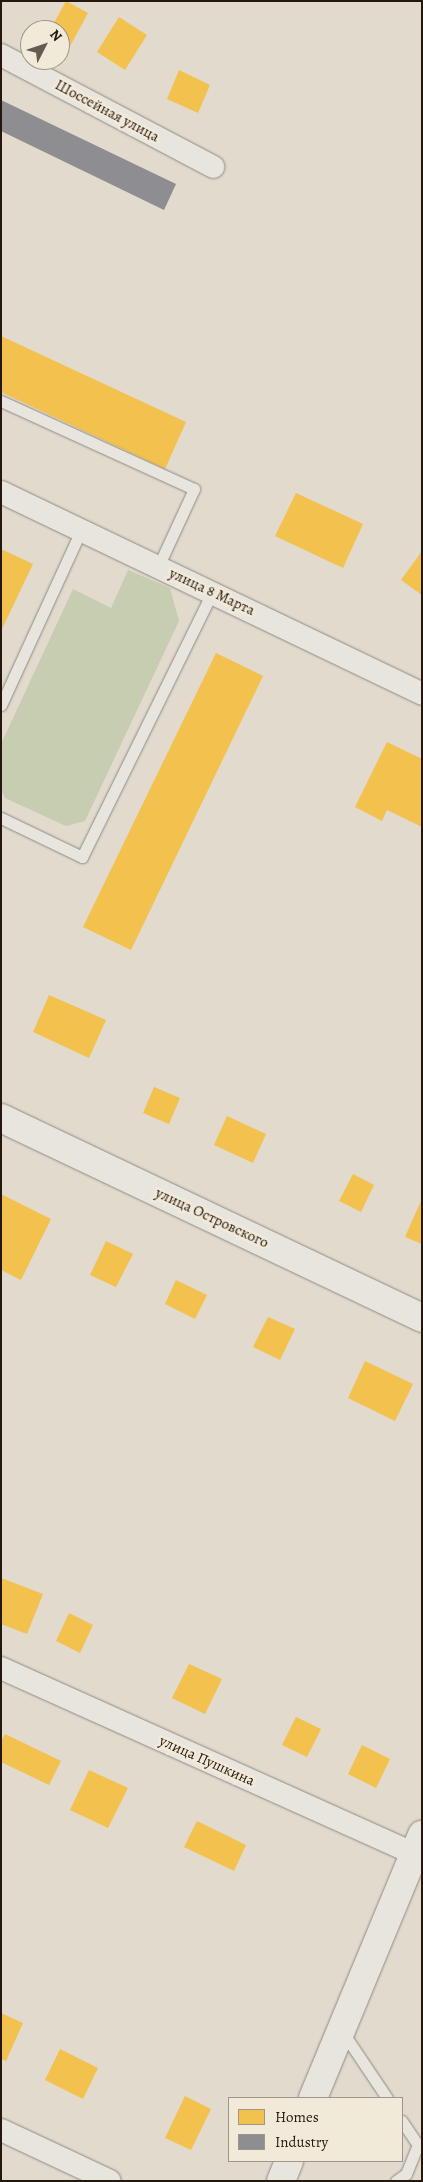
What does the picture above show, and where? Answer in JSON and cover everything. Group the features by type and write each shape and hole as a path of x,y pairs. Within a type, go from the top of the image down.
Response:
{"street":[{"name":"Шоссейная улица","path":"1,55 214,167"},
{"name":"улица 8 Марта","path":"1,492 158,567 213,591 422,694"},
{"name":"улица Островского","path":"1,1118 422,1318"},
{"name":"улица Пушкина","path":"1,1668 418,1845"},
{"path":"313,2097 340,2027 418,1845"},
{"path":"1,2130 110,2181"},
{"path":"281,2181 289,2162"}],"lane":[{"path":"1,401 194,489 158,567"},
{"path":"1,705 81,530"},
{"path":"1,818 82,857 213,591"},
{"path":"340,2027 386,2097"},
{"path":"396,2181 406,2174 418,2144 403,2122"}],"green space":[{"path":"128,570 170,588 179,621 85,821 66,826 5,798 1,789 1,744 73,589 111,608"}],"building: Homes":[{"path":"66,1 88,13 70,46 70,20 56,20"},
{"path":"119,17 147,35 125,70 97,52"},
{"path":"179,70 210,85 198,113 167,99"},
{"path":"1,336 186,422 165,469 1,392"},
{"path":"296,493 363,524 343,568 275,536"},
{"path":"1,549 33,564 1,631"},
{"path":"422,551 422,595 401,580"},
{"path":"216,653 263,676 131,950 83,927"},
{"path":"387,742 422,759 422,827 387,810 382,821 355,807"},
{"path":"49,995 106,1020 89,1058 33,1032"},
{"path":"154,1087 180,1098 169,1124 143,1113"},
{"path":"227,1116 266,1134 253,1163 214,1145"},
{"path":"353,1174 374,1185 361,1212 339,1201"},
{"path":"1,1194 51,1219 21,1280 1,1270"},
{"path":"420,1203 422,1203 422,1244 405,1237"},
{"path":"106,1241 133,1254 116,1287 90,1275"},
{"path":"176,1280 207,1295 195,1319 165,1304"},
{"path":"268,1317 295,1329 280,1360 253,1347"},
{"path":"365,1361 413,1384 395,1421 348,1398"},
{"path":"1,1578 43,1594 27,1634 1,1624"},
{"path":"69,1613 93,1625 80,1653 56,1641"},
{"path":"189,1664 222,1679 205,1714 172,1698"},
{"path":"296,1717 321,1729 307,1757 282,1745"},
{"path":"5,1734 61,1761 49,1785 1,1762 1,1742"},
{"path":"362,1745 390,1759 376,1788 348,1774"},
{"path":"89,1770 128,1788 108,1828 70,1810"},
{"path":"197,1821 246,1845 234,1871 184,1847"},
{"path":"1,2013 23,2023 6,2061 1,2059"},
{"path":"60,2049 98,2068 83,2099 45,2080"},
{"path":"185,2096 211,2109 191,2150 165,2138"}],"building: Industry":[{"path":"1,100 176,184 164,210 1,131"}]}
